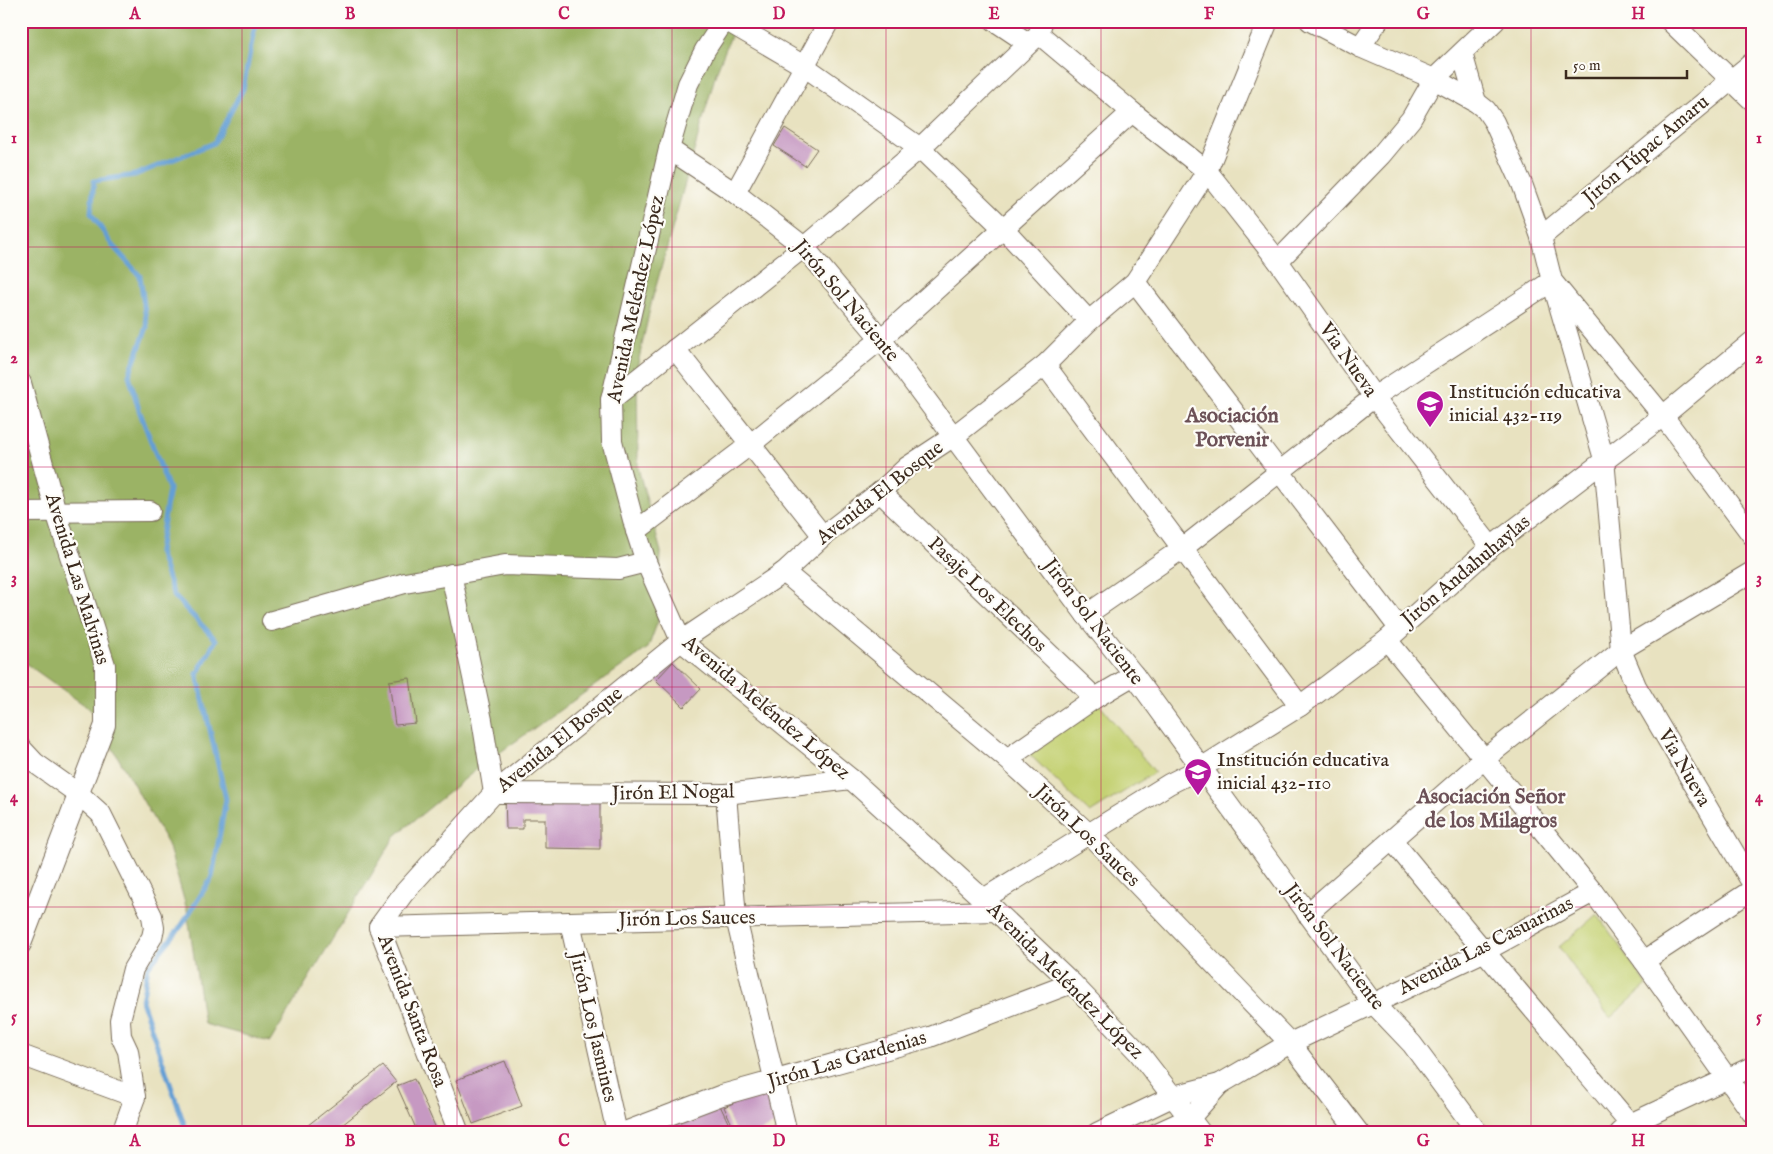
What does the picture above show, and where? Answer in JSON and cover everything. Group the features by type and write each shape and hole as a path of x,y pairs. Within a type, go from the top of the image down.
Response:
{"street":[{"path":"726,21 804,66 920,148 1004,228 1089,321"},
{"name":"Avenida Meléndez López","path":"726,21 705,50 688,84 669,149 611,400 612,441 646,562 681,641 852,779 989,905 1072,984 1139,1053 1195,1125"},
{"path":"736,193 829,21"},
{"name":"Via Nueva","path":"995,21 1036,33 1207,171 1278,261 1374,397 1491,547"},
{"name":"Avenida El Bosque","path":"403,894 494,794 681,641 784,572 822,536 880,492 907,467 954,436 1045,365 1089,321 1135,282 1207,171 1268,21"},
{"path":"1310,21 1476,102"},
{"path":"1360,47 1378,21"},
{"path":"1278,261 1381,155 1411,119 1434,80 1494,21"},
{"path":"1670,21 1752,100"},
{"path":"611,400 804,247 920,148 1036,33"},
{"path":"1462,53 1476,102"},
{"name":"Jirón Túpac Amaru","path":"1541,237 1752,63"},
{"name":"Via Nueva","path":"1476,102 1494,122 1522,184 1541,237 1604,459 1621,650 1636,686 1752,883"},
{"path":"636,531 751,444 881,339 1132,112"},
{"name":"Jirón Sol Naciente","path":"669,149 736,193 804,247 881,339 1086,615 1134,675 1372,1002 1412,1044 1478,1133"},
{"path":"1086,615 1183,548 1374,397 1552,280 1663,416 1752,535"},
{"path":"1135,282 1280,472 1483,760 1593,892 1752,1113"},
{"name":"Jirón Andahuhaylas","path":"1089,834 1169,784 1201,768 1300,706 1393,634 1491,547 1604,459 1663,416 1752,342"},
{"path":"675,349 822,536"},
{"path":"1045,365 1300,706"},
{"name":"Avenida Las Malvinas","path":"21,383 56,512 105,665 105,725 80,795 21,944"},
{"name":"Pasaje Los Elechos","path":"880,492 1095,698"},
{"path":"21,512 150,510"},
{"path":"272,621 406,583 505,564 618,569 646,562"},
{"name":"Jirón Los Sauces","path":"784,572 1007,759 1089,834 1290,1043 1359,1133"},
{"path":"1307,914 1483,760 1621,650 1752,572"},
{"path":"451,574 482,720 494,794"},
{"path":"1007,759 1095,698 1134,675"},
{"path":"21,748 35,763 80,795 102,814 144,896 154,928 152,937 132,969 120,1020 122,1036 128,1052 135,1097 122,1133"},
{"name":"Jirón El Nogal","path":"494,794 726,794 852,779"},
{"path":"726,794 736,918 776,1079 787,1133"},
{"path":"989,905 1089,834"},
{"path":"1392,840 1483,952 1518,990 1625,1129 1728,1080 1752,1066"},
{"path":"1644,961 1752,890"},
{"name":"Avenida Las Casuarinas","path":"1097,1133 1174,1096 1220,1084 1290,1043 1372,1002 1483,952 1593,892"},
{"name":"Avenida Santa Rosa","path":"403,894 379,926 459,1133"},
{"name":"Jirón Los Sauces","path":"379,926 736,918 989,905"},
{"name":"Jirón Los Jasmines","path":"570,922 617,1133"},
{"name":"Jirón Las Gardenias","path":"622,1133 722,1096 776,1079 930,1037 1072,984"},
{"path":"21,1055 135,1097"},
{"name":"Avenida Las Casuarinas","path":"1157,1133 1195,1125 1220,1084"}],"green space":[{"path":"21,21 737,21 716,73 651,304 637,368 638,468 661,552 658,621 648,648 482,765 395,836 270,1042 204,1024 187,910 168,844 90,709 21,660"},
{"path":"1098,703 1155,772 1090,813 1027,752"},
{"path":"1597,914 1647,985 1610,1018 1559,947"}],"building":[{"path":"785,128 817,149 805,166 774,146"},
{"path":"673,662 701,689 684,707 656,680"},
{"path":"410,678 416,723 395,725 389,681"},
{"path":"505,796 600,796 600,849 545,848 545,819 523,819 523,829 506,829"},
{"path":"505,1061 522,1106 473,1124 456,1080"},
{"path":"383,1066 396,1082 332,1133 298,1133"},
{"path":"414,1079 438,1133 418,1133 397,1086"},
{"path":"769,1088 783,1121 756,1133 736,1133 724,1107"},
{"path":"717,1099 733,1133 656,1133 654,1128"}],"waterway":[{"path":"187,1133 142,1001 148,967 182,925 212,877 226,799 197,674 216,640 174,596 159,552 169,489 139,410 129,375 147,327 140,276 112,245 91,213 94,181 135,175 214,143 243,89 254,30 258,21"}],"place":[{"name":"Institución educativa inicial 432-119","path":"1430,428"},
{"name":"Institución educativa inicial 432-110","path":"1198,796"}],"district":[{"name":"Asociación Porvenir","path":"1232,428"},
{"name":"Asociación Señor de los Milagros","path":"1491,809"}]}
